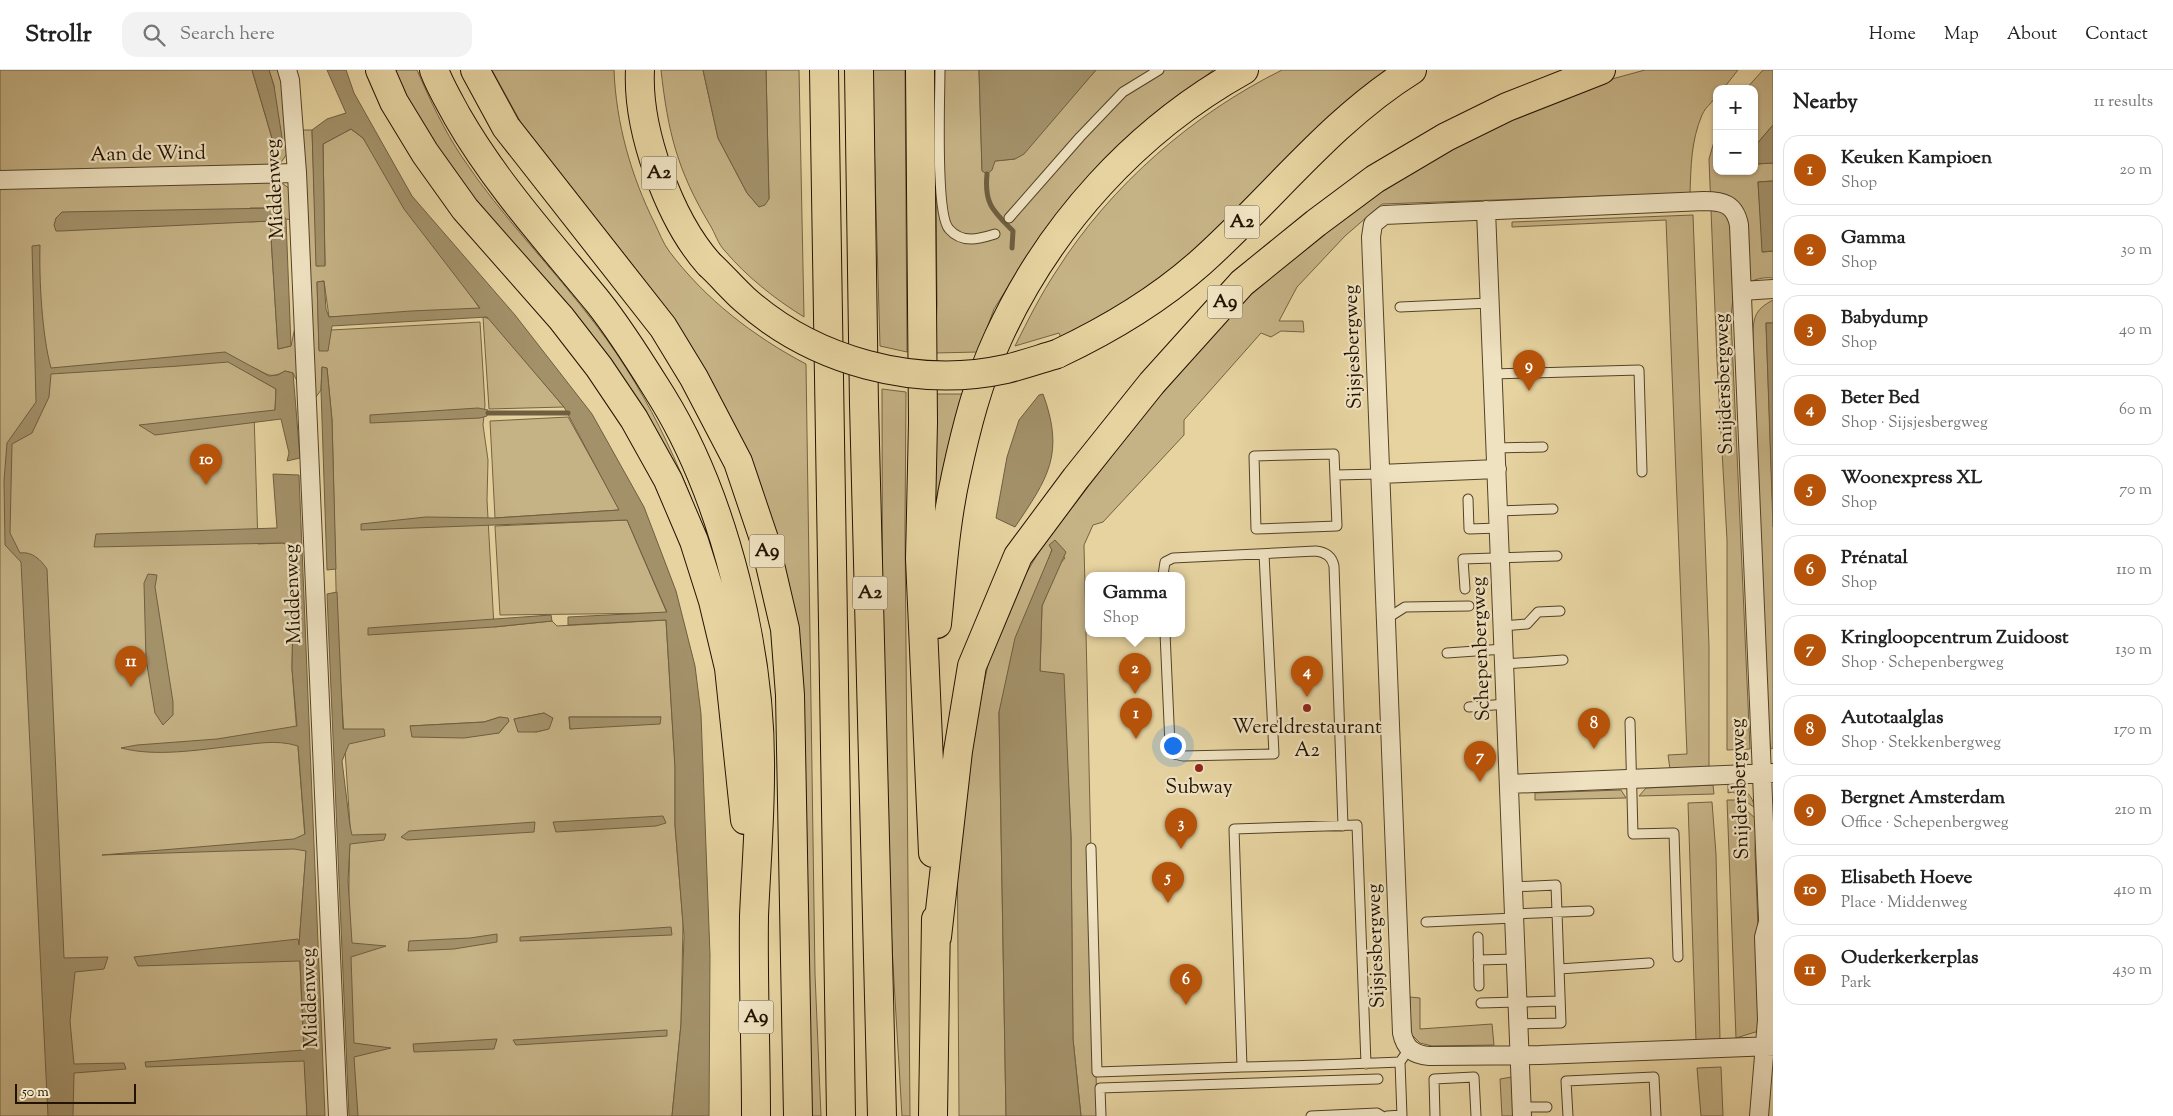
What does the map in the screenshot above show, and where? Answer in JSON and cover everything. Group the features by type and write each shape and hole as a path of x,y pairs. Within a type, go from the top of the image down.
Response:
{"highway":[{"path":"380,70 394,102 425,153 465,209 561,318 599,367 634,419 668,480 694,541 713,601 729,668 754,918"},
{"name":"A9","path":"434,70 438,82 473,143 519,207 600,305 633,350 665,401 707,491 734,570 746,625 756,694 760,771 754,918 756,1116"},
{"name":"A9","path":"475,70 506,127 668,336 694,378 738,462 764,539 785,629 790,695 798,1116"},
{"name":"A2","path":"640,70 647,129 659,175 676,216 709,264 744,299 773,322 810,343 855,361 889,370 917,374 954,374 1005,369 1057,354 1108,329 1173,286 1231,234 1307,157 1356,111 1412,70"},
{"name":"A2","path":"824,70 841,1116"},
{"name":"A2","path":"860,70 864,404 882,1116"},
{"path":"920,70 923,422 920,560 928,705"},
{"name":"A9","path":"933,1116 937,937 928,705 946,541 956,474 981,382 1007,319 1044,255 1104,180 1147,138 1179,112 1213,88 1244,70"},
{"name":"A9","path":"937,937 958,751 972,666 1018,556 1076,478 1152,383 1242,283 1316,223 1375,179 1446,137 1507,107 1601,70"}],"street":[{"name":"Middenweg","path":"287,70 290,80 297,173 338,1116"},
{"name":"Aan de Wind","path":"0,180 297,173"},
{"name":"Snijdersbergweg","path":"1377,220 1384,215 1390,214 1704,201 1724,202 1730,206 1738,218 1768,774 1768,919 1764,937 1769,1046 1759,1116"},
{"name":"Schepenbergweg","path":"1486,210 1522,1112"},
{"name":"Sijsjesbergweg","path":"1377,220 1371,230 1371,238 1404,1056"},
{"path":"1742,291 1773,289"},
{"path":"1380,474 1497,469"},
{"path":"1508,784 1768,774"},
{"name":"Snijdersbergweg","path":"1768,919 1773,936"},
{"path":"1404,1056 1415,1053 1429,1056 1519,1055 1769,1046"}],"lane":[{"path":"940,70 941,203 948,228 956,235 966,239 978,240 995,234"},
{"path":"1010,218 1074,144 1123,92 1159,70"},
{"path":"922,186 940,123"},
{"path":"1400,308 1490,303"},
{"path":"1493,374 1638,370 1642,472"},
{"path":"1496,448 1543,447"},
{"path":"1334,454 1335,475 1337,526 1256,529 1254,456 1334,454"},
{"path":"1335,475 1380,474"},
{"path":"1468,499 1469,529 1499,520 1554,509"},
{"path":"1163,572 1164,565 1169,559 1188,557 1320,552 1328,555 1333,562 1343,777 1343,826"},
{"path":"1165,637 1170,746 1174,754 1178,756 1196,756 1274,754 1264,554"},
{"path":"1465,589 1464,559 1557,556"},
{"path":"1386,620 1405,607 1469,606"},
{"path":"1503,626 1527,624 1538,612 1560,612"},
{"path":"1447,653 1562,660"},
{"path":"1469,707 1506,704"},
{"path":"1630,722 1633,834 1674,833 1678,957"},
{"path":"1242,1068 1234,829 1357,825 1366,1064"},
{"path":"1091,848 1097,1072 1366,1064 1404,1056 1402,1116 1387,1116"},
{"path":"1512,887 1556,885 1561,1023 1518,1024"},
{"path":"1426,922 1589,911"},
{"path":"1478,937 1479,986"},
{"path":"1478,960 1515,959"},
{"path":"1559,969 1649,963"},
{"path":"1481,1004 1560,1001"},
{"path":"1435,1116 1434,1079 1474,1077 1476,1116"},
{"path":"1568,1116 1566,1081 1654,1077 1656,1116"},
{"path":"1101,1116 1100,1088 1378,1079"},
{"path":"1522,1112 1547,1107"},
{"path":"1311,1116 1377,1113 1382,1116"}],"shaded area":[{"path":"0,70 252,70 274,145 274,86 269,70 283,70 289,151 277,168 279,181 293,191 292,220 286,219 276,208 250,208 249,222 270,221 278,349 291,346 298,313 304,395 293,373 285,371 280,374 271,375 252,367 253,376 276,389 275,411 254,413 258,544 283,543 294,548 292,669 306,851 299,945 307,1116 0,1116"},
{"path":"252,70 269,70 274,86 283,144 274,145"},
{"path":"327,70 346,70 354,93 412,196 515,315 592,414 644,507 676,591 695,666 701,714 710,955 709,1116 672,1116 681,1024 684,936 675,825 675,767 666,620 568,625 568,617 667,612 627,520 361,530 361,524 426,517 495,518 619,510 564,407 487,317 332,326 328,351 319,351 317,282 324,281 326,309 329,317 480,308 404,209 363,138 351,129 323,144 325,266 316,266 312,130 327,119 346,113"},
{"path":"389,70 417,70 449,136 477,179 580,304 616,353 635,382 666,441 693,503 716,568 690,516 448,174"},
{"path":"492,70 614,70 618,110 626,149 646,206 667,248 698,285 731,315 767,341 806,364 815,974 821,1116 786,1116 794,631 713,387 674,318 520,121"},
{"path":"661,70 703,70 718,138 747,193 759,207 769,199 766,70 799,70 804,317 752,279 720,245 689,186 682,168 671,132"},
{"path":"703,70 766,70 769,199 765,205 759,207 747,193 718,138"},
{"path":"872,70 905,70 907,352 880,346"},
{"path":"935,70 979,70 982,170 987,174 995,161 1015,159 1096,70 1213,70 1116,152 1073,193 1041,234 994,309 978,352 935,353 937,304"},
{"path":"979,70 1096,70 1024,154 1015,159 995,161 992,170 987,174 982,171"},
{"path":"1282,70 1388,70 1331,116 1201,244 1148,288 1120,306 1061,338 1059,333 1015,346 1057,270 1102,209 1128,181 1186,130 1249,88"},
{"path":"1645,70 1738,70 1726,85 1713,85 1713,100 1706,108 1698,125 1691,163 1690,193 1382,204 1345,236 1297,287 1279,321 1303,321 1304,332 1281,331 1271,337 1261,333 1184,420 1184,435 1103,522 1093,525 1084,545 1097,1116 1081,1116 1073,1039 1071,837 1063,674 1040,672 1042,606 1059,565 1065,558 1052,549 999,712 1006,1116 959,1116 957,810 989,660 1016,591 1041,548 1145,413 1239,306 1274,272 1373,197 1451,149 1536,106 1601,82"},
{"path":"1763,70 1773,70 1773,125 1758,142 1758,85 1750,85"},
{"path":"1773,125 1773,163 1758,164 1758,142"},
{"path":"351,129 363,138 480,309 329,317 324,281 317,282 319,350 331,330 480,322 485,405 483,425 488,460 487,500 494,627 552,621 557,626 666,620 675,767 675,825 683,923 681,1024 672,1116 356,1116 348,942 350,826 337,629 332,420 327,368 322,367 321,390 313,401 301,130 312,130 317,266 325,265 323,144","holes":["544,713 552,718 548,729 536,732 517,726 514,719","500,717 509,721 499,733 410,726 484,722","569,717 661,717 570,729"]},
{"path":"1713,145 1713,175 1758,175 1758,164 1773,163 1773,181 1758,182 1763,252 1773,251 1773,278 1753,281 1739,289 1732,304 1731,317 1750,749 1727,750 1727,540 1717,361 1709,159"},
{"path":"1773,181 1773,251 1762,252 1758,182"},
{"path":"276,208 286,219 291,346 278,349 270,221 61,231 56,231 54,225 56,218 62,212"},
{"path":"1693,215 1709,646 1709,767 1670,769 1668,755 1687,754 1666,220 1512,227 1512,222"},
{"path":"40,245 42,307 45,340 51,368 225,352 269,376 278,375 285,371 293,373 300,458 287,461 289,453 281,419 155,435 139,425 275,410 276,389 228,362 51,374 49,397 32,433 12,444 10,533 20,553 28,553 36,557 47,569 64,958 108,957 104,969 75,972 70,1021 74,1064 124,1063 126,1069 74,1073 73,1116 48,1116 21,562 5,545 4,481 7,443 36,402 32,246"},
{"path":"1773,300 1773,323 1766,323 1773,514 1773,748 1771,749 1767,727 1753,325 1758,311"},
{"path":"483,317 490,319 564,407 489,409"},
{"path":"1766,323 1773,323 1773,527"},
{"path":"322,367 327,368 332,420 336,569 327,570 321,390"},
{"path":"882,389 906,392 905,528 910,1116 902,1116 883,796"},
{"path":"935,394 965,394 938,512 934,513"},
{"path":"1043,394 1053,433 1053,450 1050,465 1036,494 1015,527 996,518 1007,457 1019,420 1039,395"},
{"path":"478,408 488,410 487,416 480,418 370,423 370,415"},
{"path":"568,417 620,510 495,518 490,421"},
{"path":"273,474 299,475 325,1116 307,1116 304,1061 146,1067 145,1062 304,1050 300,961 138,966 134,957 298,939 299,945 306,851 294,849 102,855 294,839 305,834 298,746 266,743 191,751 162,752 134,751 121,748 217,739 297,726 292,669 294,548 283,543 94,547 96,534 277,528"},
{"path":"627,520 667,613 500,615 495,526"},
{"path":"1055,540 1066,552 1042,606 1040,671 1064,674 1071,837 1073,1039 1081,1116 1006,1116 999,712 1015,638 1052,550 1049,545"},
{"path":"148,574 157,575 155,587 173,702 173,715 163,725 155,713 146,659 144,583"},
{"path":"337,592 343,729 384,729 385,736 349,744 342,761 352,835 386,834 384,840 350,844 348,880 352,943 386,946 351,957 354,1043 391,1048 354,1057 358,1116 349,1116 327,594"},
{"path":"551,615 552,621 494,627 368,635 368,628"},
{"path":"544,713 553,718 549,729 536,732 518,732 514,719"},
{"path":"500,717 508,718 509,721 499,733 464,738 412,737 410,726 484,722"},
{"path":"569,717 661,717 660,724 570,729"},
{"path":"1735,784 1748,793 1755,808 1733,792 1728,793 1728,785"},
{"path":"1713,785 1714,794 1639,796 1646,788"},
{"path":"1621,790 1626,798 1535,800 1535,793"},
{"path":"1727,800 1735,800 1756,819 1755,851 1762,1030 1736,1038"},
{"path":"1712,802 1716,854 1720,1040 1696,1041 1688,803"},
{"path":"663,816 666,823 656,826 556,832 553,822"},
{"path":"535,822 534,832 407,840 401,837 409,831"},
{"path":"671,927 672,935 520,941 520,937"},
{"path":"497,934 497,942 454,949 408,951 409,941 470,938"},
{"path":"1410,997 1420,998 1420,1029 1492,1024 1494,1045 1432,1046 1420,1043 1411,1034"},
{"path":"667,1030 667,1036 516,1045 513,1040"},
{"path":"497,1039 494,1049 414,1052 413,1044"},
{"path":"1721,1067 1723,1116 1701,1116 1697,1068"},
{"path":"1512,1077 1514,1116 1502,1116 1500,1079"}],"waterway":[{"path":"987,174 987,193 991,206 1013,231 1012,248"},
{"path":"488,413 568,413"}],"place":[{"name":"Bergnet Amsterdam","path":"1529,391"},
{"name":"Elisabeth Hoeve","path":"206,485"},
{"name":"Ouderkerkerplas","path":"131,687"},
{"name":"Gamma","path":"1135,694"},
{"name":"Beter Bed","path":"1307,697"},
{"name":"Wereldrestaurant A2","path":"1307,708"},
{"name":"Keuken Kampioen","path":"1136,739"},
{"name":"Autotaalglas","path":"1594,749"},
{"name":"Subway","path":"1199,768"},
{"name":"Kringloopcentrum Zuidoost","path":"1480,782"},
{"name":"Babydump","path":"1181,849"},
{"name":"Woonexpress XL","path":"1168,903"},
{"name":"Prénatal","path":"1186,1005"}]}
